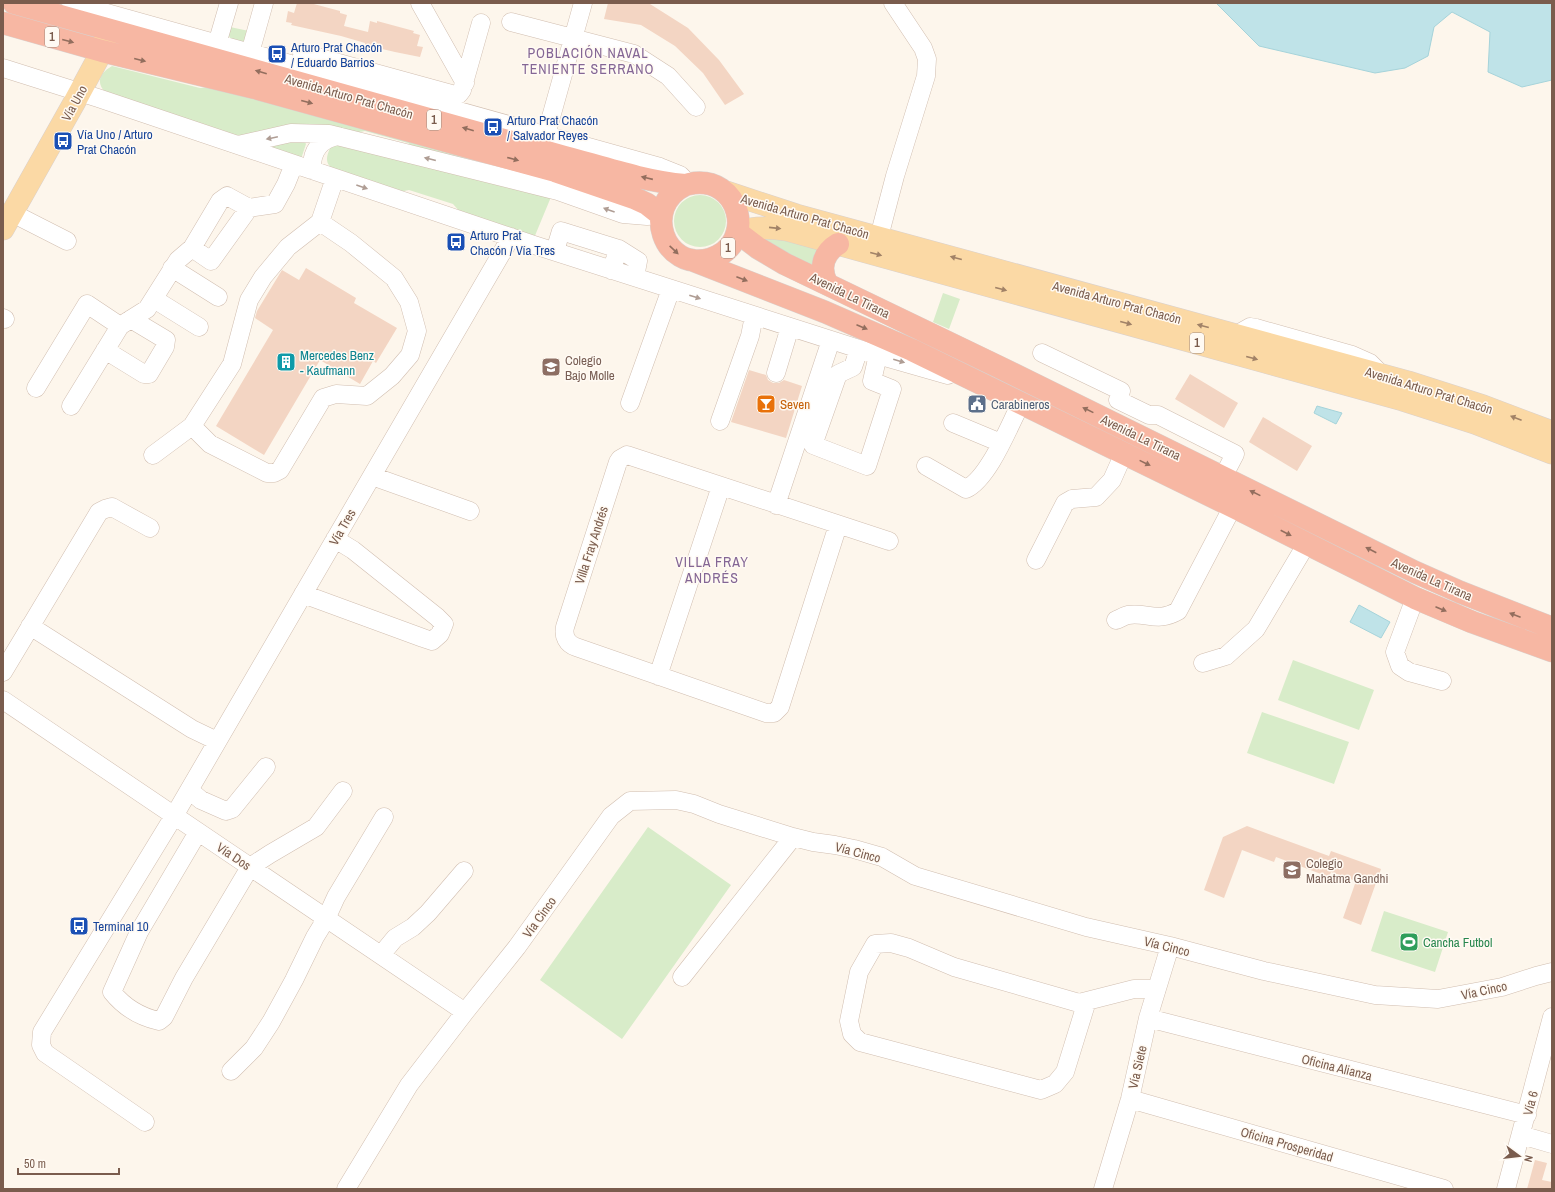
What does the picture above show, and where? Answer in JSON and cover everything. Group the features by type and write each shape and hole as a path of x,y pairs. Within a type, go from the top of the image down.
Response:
{"highway":[{"name":"Avenida Arturo Prat Chacón","path":"14,3 110,22 558,155 646,178 671,184 700,182 712,184 726,192 733,201 737,211 737,232 728,249 717,256 705,260 692,260"},
{"name":"Avenida Arturo Prat Chacón","path":"3,23 102,51 255,88 555,171 634,198 648,204 661,215"},
{"path":"687,184 674,192 665,202 661,215 662,231 669,246 682,256 692,260"},
{"name":"Avenida La Tirana","path":"737,232 769,255 1415,572 1467,595 1552,628"},
{"path":"827,284 822,272 823,261 829,251 838,244"},
{"name":"Avenida La Tirana","path":"692,260 869,330 1233,506 1415,598 1472,622 1552,652"}],"main road":[{"name":"Vía Uno","path":"8,221 102,51 110,22"},
{"name":"Avenida Arturo Prat Chacón","path":"726,192 789,213 1380,374 1468,400 1552,432"},
{"name":"Avenida Arturo Prat Chacón","path":"737,232 750,228 776,228 838,244 1403,400 1475,423 1552,453"}],"street":[{"name":"Avenida Arturo Prat Chacón","path":"71,3 110,22 217,44 667,169 680,175 687,184"},
{"path":"217,44 229,3"},
{"path":"250,53 264,3"},
{"path":"420,3 464,83"},
{"path":"546,135 583,3"},
{"path":"879,237 894,176 926,76 927,60 923,48 893,3"},
{"path":"511,22 634,54 668,76 696,107"},
{"path":"302,53 455,95 459,94 464,83 481,23"},
{"path":"3,68 511,237"},
{"path":"237,145 291,133 314,133 338,136 558,191 623,214 647,216 661,215"},
{"path":"312,170 312,157 319,145 325,140 338,136"},
{"path":"70,406 105,350 125,322 147,310 172,268 178,260 192,248 220,201 227,196 249,208 275,204 286,184 294,164"},
{"path":"153,455 192,426 232,364 249,300 260,282 288,247 320,222 335,178"},
{"path":"192,248 212,261 249,208"},
{"path":"8,221 67,241"},
{"path":"192,426 210,444 267,472 274,473 280,470 323,398 336,394 367,396 392,376 410,355 418,331 409,302 394,278 320,222"},
{"path":"555,251 561,231 619,249 638,262 635,277"},
{"name":"Avenida La Tirana","path":"511,237 878,355 984,385"},
{"name":"Vía Tres","path":"145,1122 45,1053 41,1045 42,1032 174,816 511,237"},
{"path":"582,260 589,240"},
{"path":"612,270 619,249"},
{"path":"172,268 218,296"},
{"path":"630,403 671,289"},
{"path":"154,299 199,327"},
{"path":"36,388 87,304 166,340 165,347 149,374 144,374 105,350"},
{"path":"720,421 750,336 754,316"},
{"path":"776,373 790,327"},
{"path":"776,505 831,340"},
{"path":"859,349 853,368 838,374 813,445 867,466 892,389 872,381 878,355"},
{"path":"1042,353 1120,391 1118,400 1149,415 1158,415 1235,454 1223,477"},
{"path":"926,466 966,489 973,486 990,464 1021,403"},
{"path":"953,423 1001,443"},
{"path":"1036,560 1065,503 1072,499 1096,497 1112,480 1124,453"},
{"name":"Villa Fray Andrés","path":"838,525 782,700 774,713 766,713 572,646 568,643 564,635 564,630 618,462 623,457 631,456 889,541"},
{"path":"372,476 470,511"},
{"path":"658,676 721,486"},
{"path":"1116,620 1127,615 1158,618 1178,611 1233,506"},
{"path":"3,672 99,512 112,507 150,528"},
{"path":"303,594 432,641 440,634 444,624 437,617 353,550 335,539"},
{"path":"1203,663 1226,656 1256,629 1307,543"},
{"path":"1415,598 1395,652 1400,666 1409,672 1442,681"},
{"path":"30,626 192,729 217,741"},
{"name":"Vía Dos","path":"3,700 465,1012"},
{"path":"189,790 201,800 226,811 232,809 266,767"},
{"path":"198,832 139,932 112,992 118,1000 145,1018 159,1021 164,1017 184,978 250,867 316,827 343,791"},
{"name":"Vía Cinco","path":"346,1189 410,1085 465,1012 518,947 611,816 630,802 676,800 694,804 719,814 793,837 854,849 882,857 915,876 1086,927 1170,946 1264,972 1375,995 1438,999 1502,987 1552,972"},
{"path":"231,1071 254,1048 272,1022 336,897 384,817"},
{"path":"682,977 793,837"},
{"path":"381,956 395,938 413,927 428,913 464,871"},
{"path":"1087,1001 1065,1072 1055,1084 1042,1090 860,1042 852,1034 849,1021 859,972 875,944 891,943 909,948 962,969 1079,1003 1134,989 1157,989"},
{"name":"Vía Siete","path":"1103,1189 1130,1099 1148,1018 1170,946"},
{"name":"Vía 6","path":"1506,1189 1527,1116 1552,1017"},
{"name":"Oficina Alianza","path":"1148,1018 1527,1116"},
{"name":"Oficina Prosperidad","path":"1130,1099 1444,1189"},
{"path":"1521,1135 1552,1144"}],"green space":[{"path":"230,27 249,31 247,40 243,43 231,40 228,34"},
{"path":"112,66 200,88 213,87 287,105 549,181 415,149 408,143 365,131 354,133 241,138 106,93 101,85 100,78 104,72"},
{"path":"303,138 306,144 301,159 269,149 270,146"},
{"path":"340,144 551,197 534,238 461,213 453,204 409,190 399,192 333,170 327,162 328,155 330,148"},
{"path":"695,195 705,195 715,199 722,206 726,216 726,226 722,236 715,243 705,247 695,247 685,243 678,236 674,226 674,216 678,206 685,199"},
{"path":"764,236 821,247 815,270 758,238"},
{"path":"943,293 960,299 949,329 933,322"},
{"path":"1293,660 1374,690 1359,730 1278,700"},
{"path":"1262,712 1349,742 1334,784 1247,753"},
{"path":"648,827 731,885 622,1039 540,980"},
{"name":"Cancha Futbol","path":"1384,911 1448,932 1435,972 1371,951"}],"water":[{"path":"1216,3 1552,3 1552,80 1522,87 1488,72 1490,32 1452,12 1434,27 1428,56 1405,68 1375,73 1259,46"},
{"path":"1317,406 1342,413 1336,424 1314,413"},
{"path":"1359,605 1390,622 1381,638 1350,622"}],"building":[{"path":"297,3 310,3 340,11 340,13 347,15 344,26 368,32 370,21 377,23 377,21 414,31 413,33 420,35 417,46 423,47 420,57 365,45 365,43 341,36 291,25 292,23 286,22 288,11 294,13"},
{"path":"608,3 650,4 688,28 719,60 744,94 725,105 703,73 675,46 641,25 604,19"},
{"name":"Mercedes Benz - Kaufmann","path":"306,268 356,298 354,303 397,328 376,363 373,361 360,384 320,360 264,455 216,426 273,330 255,318 257,311 282,270 299,280"},
{"name":"Seven","path":"749,370 766,375 768,380 773,383 779,383 784,380 802,386 786,438 731,422"},
{"path":"1190,374 1238,403 1224,428 1175,399"},
{"path":"1263,417 1312,446 1297,471 1249,442"},
{"path":"1247,826 1329,856 1331,851 1381,869 1361,925 1343,918 1356,881 1331,872 1329,877 1276,857 1274,862 1242,850 1224,898 1204,890 1223,837"},
{"path":"1535,1160 1547,1163 1542,1180 1552,1182 1552,1189 1527,1189"}],"place":[{"name":"Arturo Prat Chacón / Eduardo Barrios","path":"277,54"},
{"name":"Arturo Prat Chacón / Salvador Reyes","path":"493,127"},
{"name":"Vía Uno / Arturo Prat Chacón","path":"63,141"},
{"name":"Arturo Prat Chacón / Vía Tres","path":"456,242"},
{"name":"Mercedes Benz - Kaufmann","path":"286,362"},
{"name":"Colegio Bajo Molle","path":"551,367"},
{"name":"Seven","path":"766,404"},
{"name":"Carabineros","path":"977,404"},
{"name":"Colegio Mahatma Gandhi","path":"1292,870"},
{"name":"Terminal 10","path":"79,926"},
{"name":"Cancha Futbol","path":"1409,942"}],"district":[{"name":"POBLACIÓN NAVAL TENIENTE SERRANO","path":"588,62"},
{"name":"VILLA FRAY ANDRÉS","path":"712,570"}]}
